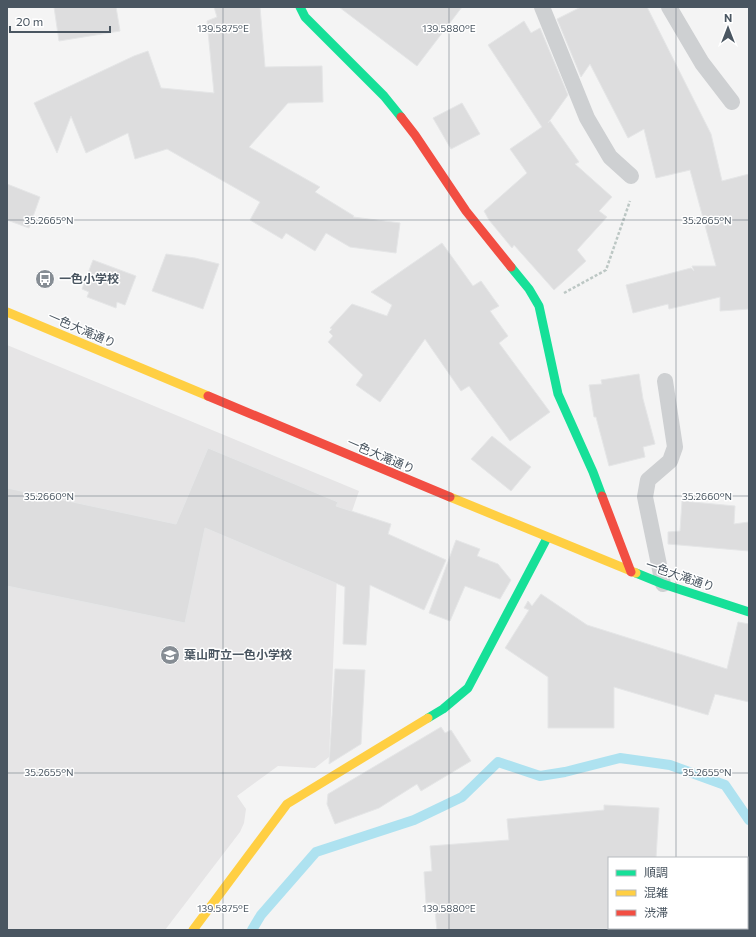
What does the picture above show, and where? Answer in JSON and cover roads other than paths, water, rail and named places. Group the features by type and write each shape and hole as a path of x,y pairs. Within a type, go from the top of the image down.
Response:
{"street":[{"path":"300,7 305,17 389,102 415,135 466,211 529,289 539,306 548,356 558,394 593,472 630,572"},
{"name":"一色大滝通り","path":"7,312 630,572 749,612"},
{"path":"193,930 287,804 443,709 468,688 547,538"}],"lane":[{"path":"542,7 587,118 610,157 631,176"},
{"path":"670,7 702,63 732,102"},
{"path":"663,584 645,497 648,480 670,461 674,447 664,381"}],"waterway":[{"path":"252,930 261,915 316,852 414,820 462,797 498,762 540,776 565,772 620,758 670,765 725,785 749,820"}],"place":[{"name":"一色小学校","path":"45,279"},
{"name":"葉山町立一色小学校","path":"170,655"}]}
